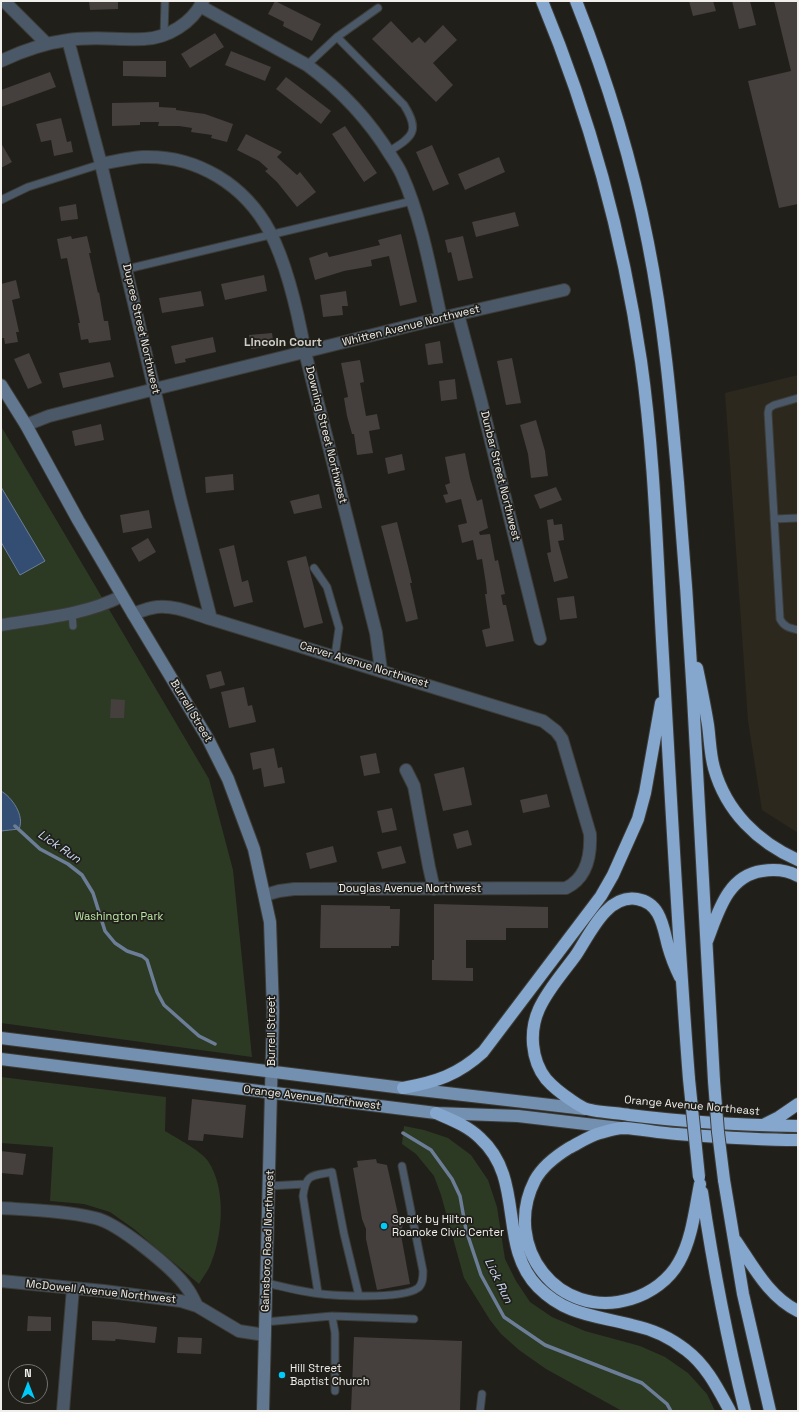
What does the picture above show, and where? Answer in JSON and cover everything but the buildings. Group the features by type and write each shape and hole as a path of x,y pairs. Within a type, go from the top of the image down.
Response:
{"highway":[{"path":"542,1 565,61 592,141 619,244 641,361 649,436 689,1079 700,1180 717,1288 744,1411"},
{"path":"576,1 588,31 618,121 632,174 648,240 667,358 689,620 714,1081 724,1180 733,1237 752,1340 770,1411"},
{"path":"689,620 708,724 714,767 721,788 730,805 751,830 784,854 798,860"},
{"path":"403,1088 444,1078 459,1071 483,1052 601,896 616,868 638,819 646,793 664,682"},
{"path":"706,946 722,902 735,883 751,874 768,870 782,870 798,876"},
{"path":"585,1109 562,1093 545,1078 534,1051 533,1030 538,1010 546,994 576,955 604,912 620,901 628,899 637,899 647,902 655,908 663,924 673,962 683,984"},
{"path":"762,1125 780,1117 798,1104"},
{"name":"Orange Avenue Northeast","path":"585,1109 669,1120 714,1124 798,1126"},
{"path":"436,1113 470,1130 481,1139 499,1163 506,1181 515,1240 519,1256 525,1269 537,1286 550,1298 567,1308 582,1314 632,1325 653,1332 687,1350 710,1375 730,1411"},
{"path":"700,1180 685,1250 679,1262 671,1274 659,1284 638,1297 624,1301 597,1302 583,1300 569,1295 554,1284 542,1272 534,1259 526,1236 526,1211 529,1195 536,1179 546,1166 566,1151 586,1139 598,1134 623,1128 671,1134 724,1138 798,1140"},
{"path":"733,1237 766,1284 781,1300 798,1311"}],"main road":[{"name":"Orange Avenue Northwest","path":"1,1038 585,1109"},
{"name":"Orange Avenue Northwest","path":"1,1059 436,1113 518,1116 623,1128"}],"street":[{"path":"1,61 47,44 68,40 110,38 144,39 164,35 184,24 201,3 308,65 323,76 347,98 365,119 401,173 412,201 442,318"},
{"path":"7,4 47,44"},
{"name":"Dupree Street Northwest","path":"68,40 101,164 180,498 212,619"},
{"name":"Downing Street Northwest","path":"101,164 124,159 151,157 185,162 203,168 220,176 238,190 251,203 265,223 284,265 300,325 305,352 376,633 381,670"},
{"name":"Whitten Avenue Northwest","path":"26,425 48,416 155,389 458,314 564,290"},
{"name":"Dunbar Street Northwest","path":"458,314 540,639"},
{"name":"Burrell Street","path":"1,385 26,425 122,596 208,738 228,779 254,849 270,922 273,1011 272,1072"},
{"path":"1,625 88,610 109,603 122,596"},
{"name":"Carver Avenue Northwest","path":"133,614 158,607 171,607 543,720 556,730 562,739 590,834 591,848 588,865 573,884 566,888 556,888"},
{"path":"406,770 414,786 434,889"},
{"name":"Douglas Avenue Northwest","path":"265,895 294,889 556,888"},
{"name":"Gainsboro Road Northwest","path":"263,1411 272,1072"},
{"path":"1,1208 65,1213 96,1218 111,1224 171,1269 187,1287 197,1306"},
{"name":"McDowell Avenue Northwest","path":"1,1281 104,1291 181,1301 197,1306 239,1331 265,1335"},
{"path":"63,1411 73,1288"}],"lane":[{"path":"164,35 165,1"},
{"path":"308,65 337,37 378,8"},
{"path":"337,37 404,105 412,118 414,128 410,136 404,142 388,152"},
{"path":"1,200 28,187 101,164"},
{"path":"127,269 412,201"},
{"path":"798,398 774,405 769,408 768,413 780,619 788,628 798,630"},
{"path":"774,519 798,518"},
{"path":"314,568 328,587 339,628 335,656"},
{"path":"72,613 73,626"},
{"path":"266,1283 318,1294 359,1296 389,1296 413,1291 419,1287 422,1281 423,1271 402,1166"},
{"path":"318,1294 303,1196 305,1184 311,1176 332,1172 344,1234 359,1296"},
{"path":"269,1186 305,1184"},
{"path":"265,1322 332,1316 414,1318"},
{"path":"332,1316 335,1333 335,1391"},
{"path":"480,1411 482,1394"}],"shaded area":[{"path":"798,375 798,833 762,810 748,721 725,393"}],"green space":[{"name":"Washington Park","path":"1,426 209,779 233,870 252,1057 1,1023"},
{"path":"1,1077 166,1097 165,1131 194,1149 208,1161 214,1172 218,1185 221,1214 220,1228 214,1256 209,1268 199,1284 134,1229 110,1212 84,1204 50,1201 53,1147 1,1143"},
{"path":"404,1126 424,1130 448,1138 471,1155 488,1180 497,1207 505,1259 516,1281 530,1302 552,1317 585,1331 640,1346 665,1357 688,1373 707,1394 715,1411 622,1411 546,1369 519,1350 501,1334 490,1320 464,1278 441,1195 434,1176 416,1154 402,1144"}],"water":[{"path":"1,487 45,561 20,575 1,542"},
{"path":"1,791 13,802 19,813 19,829 1,831"}],"waterway":[{"name":"Lick Run","path":"15,826 40,849 68,864 82,875 93,893 105,931 115,943 127,951 142,956 147,960 157,992 164,1005 199,1036 215,1044"},
{"name":"Lick Run","path":"403,1133 431,1150 452,1179 460,1196 466,1230 481,1275 504,1317 545,1345 642,1383 667,1404 671,1411"}],"place":[{"name":"Spark by Hilton Roanoke Civic Center","path":"384,1226"},
{"name":"Hill Street Baptist Church","path":"282,1375"}],"district":[{"name":"Lincoln Court","path":"283,343"}]}
